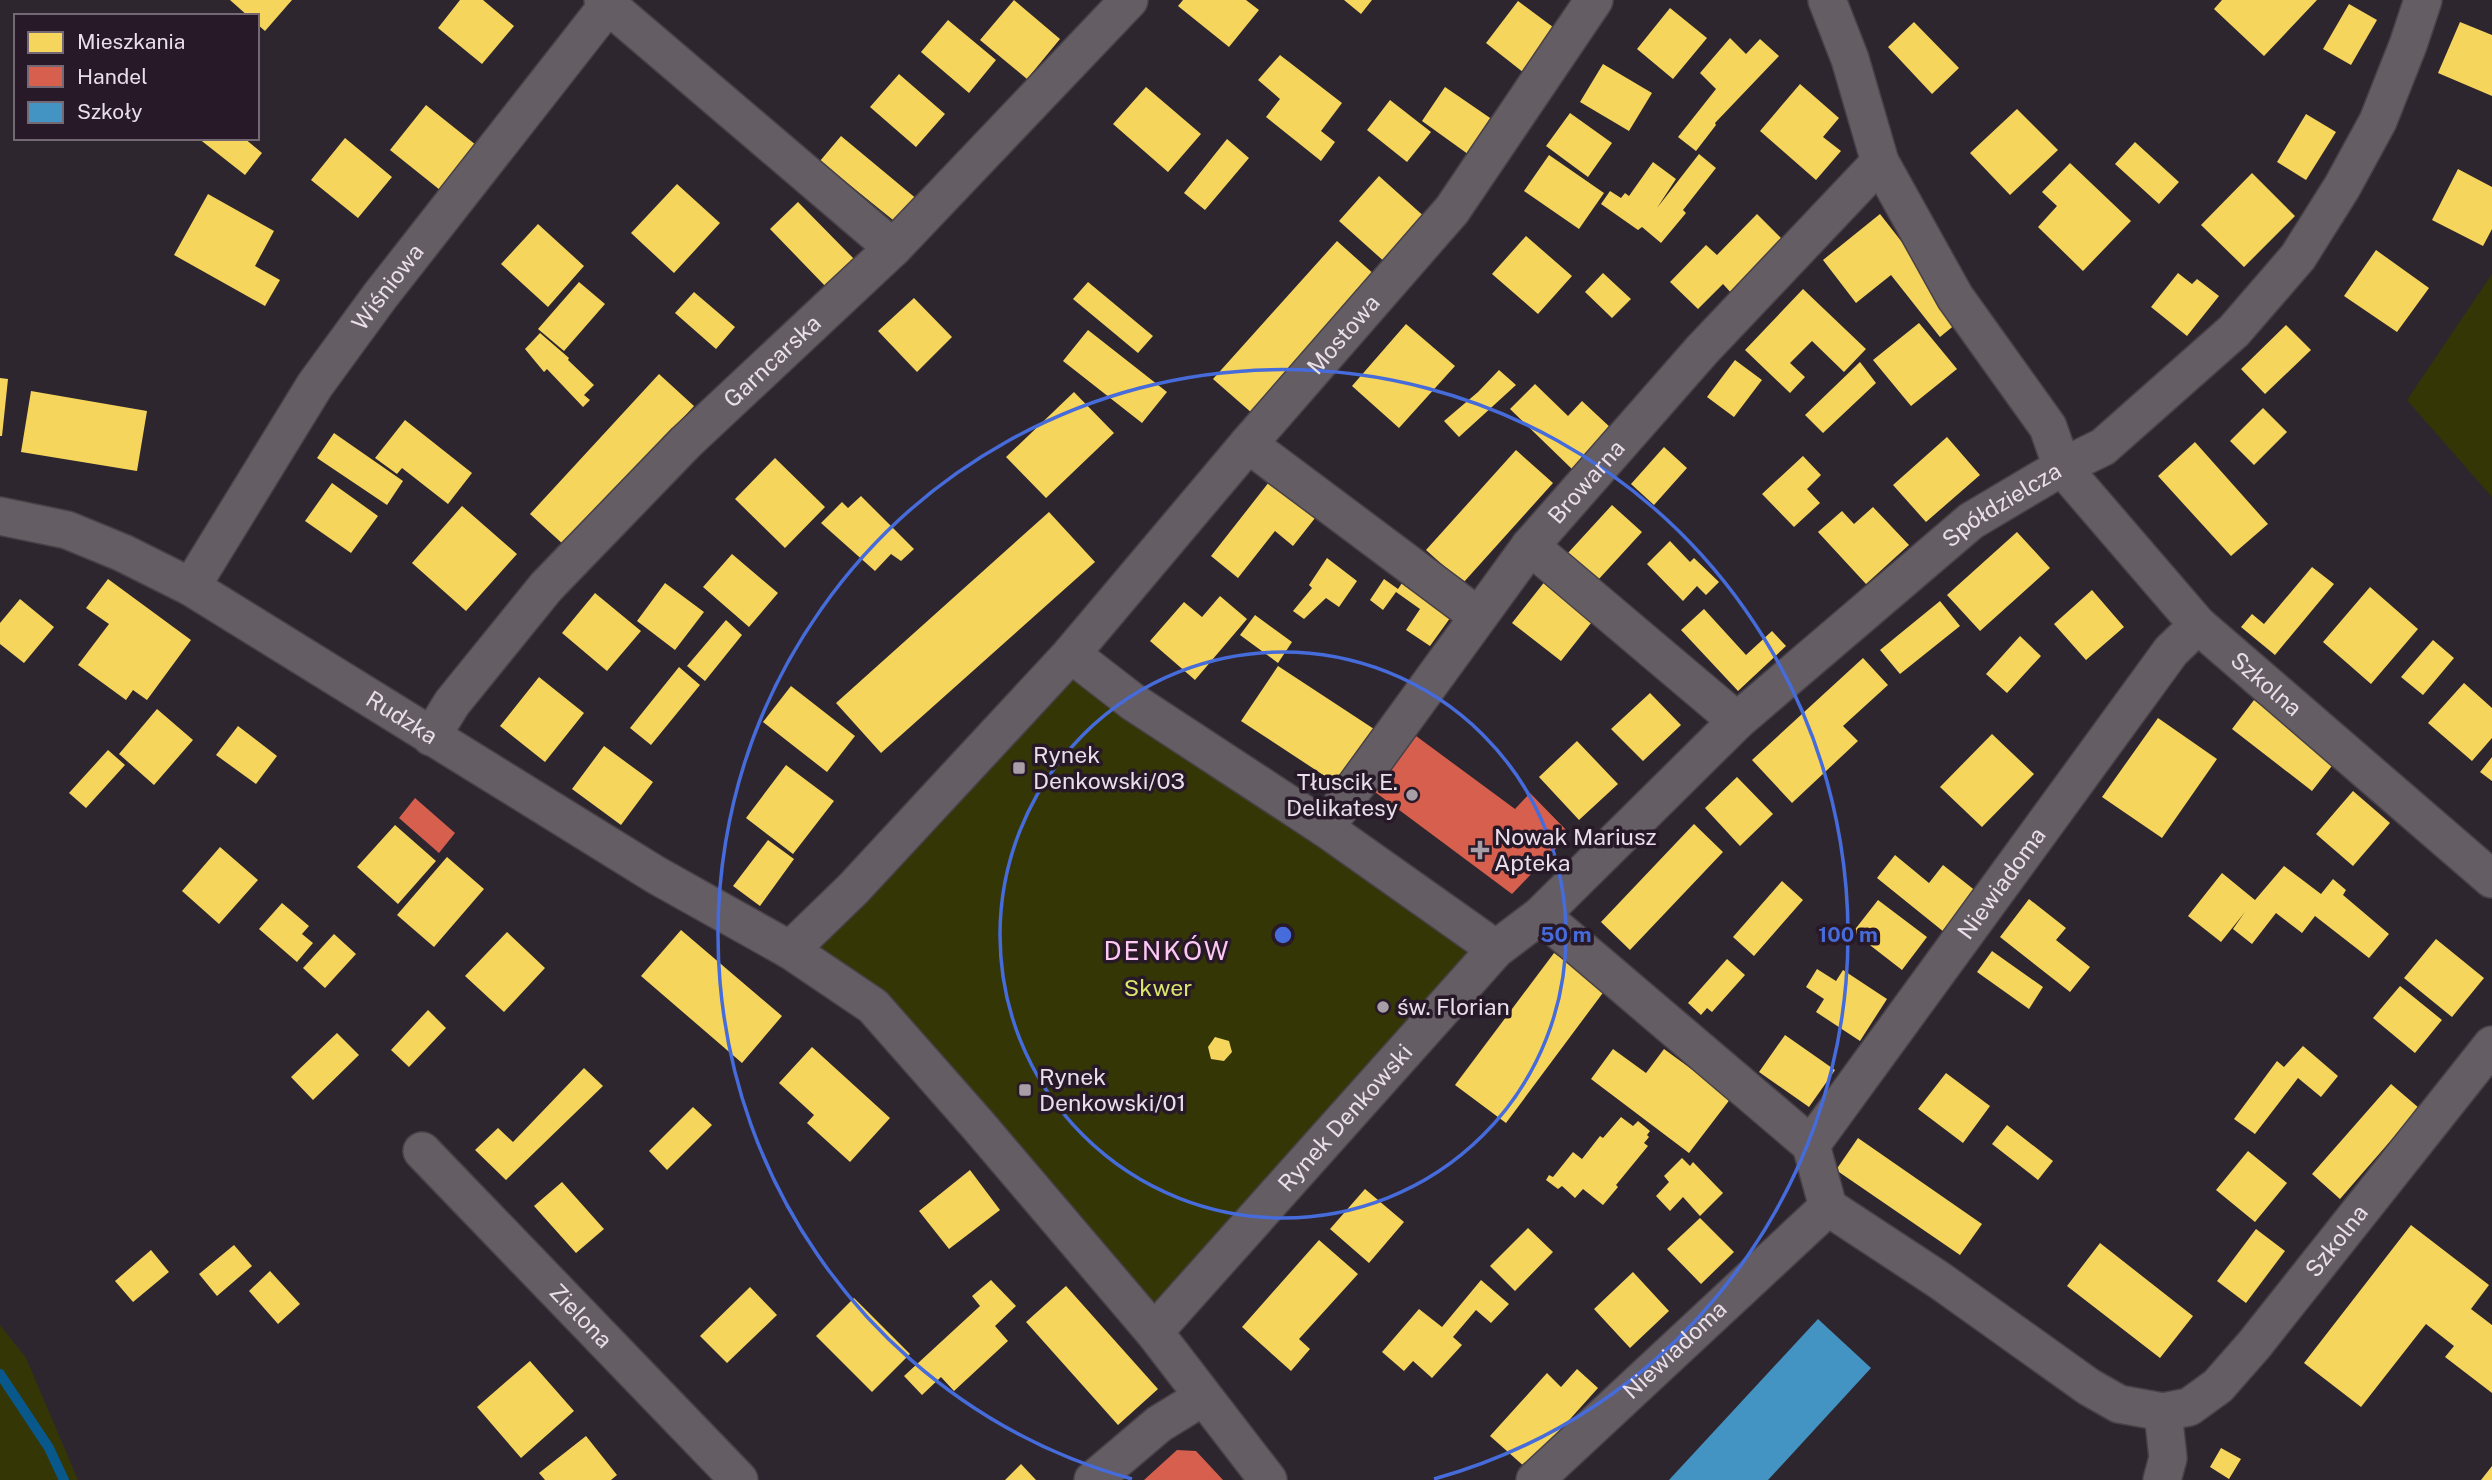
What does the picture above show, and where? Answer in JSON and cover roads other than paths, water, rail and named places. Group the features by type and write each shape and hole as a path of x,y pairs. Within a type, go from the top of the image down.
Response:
{"street":[{"name":"Garncarska","path":"431,737 452,703 546,587 686,442 893,248 1129,0"},
{"name":"Mostowa","path":"1071,654 1248,444 1452,209 1594,0"},
{"path":"1827,0 1850,59 1880,162 1955,297 2048,427 2062,467"},
{"name":"Spółdzielcza","path":"1496,949 1541,915 1737,721 1971,521 2062,467 2102,447 2234,331 2298,257 2342,187 2378,121 2423,0"},
{"name":"Wiśniowa","path":"191,587 315,385 605,2 893,248"},
{"name":"Browarna","path":"1325,828 1530,546 1702,350 1880,162"},
{"path":"1248,444 1478,616"},
{"name":"Szkolna","path":"2062,467 2197,625 2492,879"},
{"name":"Rudzka","path":"0,516 67,530 123,553 191,587 656,876 790,950"},
{"path":"1530,546 1737,721"},
{"name":"Niewiadoma","path":"1811,1145 2171,651 2197,625"},
{"path":"1268,1480 1154,1332 873,1006 790,950 853,889 1071,654 1133,702 1325,828 1496,949"},
{"path":"1541,915 1811,1145 1828,1207"},
{"name":"Rynek Denkowski","path":"1154,1332 1496,949"},
{"name":"Szkolna","path":"1828,1207 1939,1280 2089,1387 2119,1404 2163,1412 2189,1407 2218,1386 2254,1345 2492,1045"},
{"name":"Zielona","path":"422,1151 739,1480"},
{"name":"Niewiadoma","path":"1535,1480 1828,1207"},
{"path":"1093,1480 1159,1424 1203,1397"},
{"path":"2162,1480 2168,1458 2163,1412"}],"waterway":[{"path":"0,1374 49,1448 64,1480"}],"place":[{"name":"Rynek Denkowski/03","path":"1019,768"},
{"name":"Tłuscik E. Delikatesy","path":"1412,795"},
{"name":"Nowak Mariusz Apteka","path":"1480,850"},
{"name":"św. Florian","path":"1383,1007"},
{"name":"Rynek Denkowski/01","path":"1025,1090"}],"district":[{"name":"DENKÓW","path":"1167,951"}],"park label":[{"name":"Skwer","path":"1158,988"}]}
